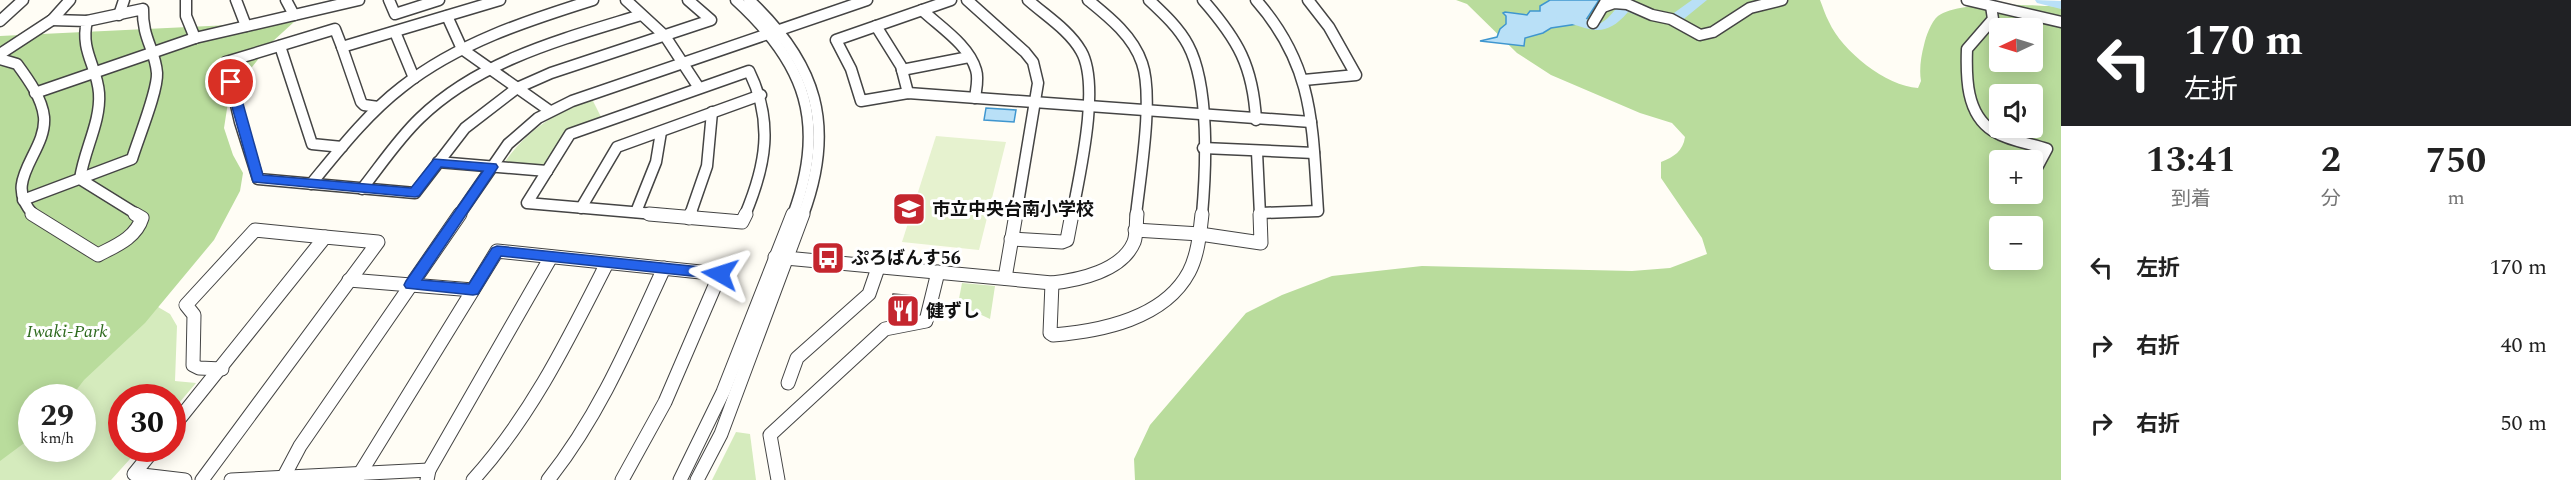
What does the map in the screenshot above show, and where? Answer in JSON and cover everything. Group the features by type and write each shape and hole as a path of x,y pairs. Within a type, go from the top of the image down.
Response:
{"street":[{"path":"0,21 23,0"},
{"path":"0,56 52,20 70,0"},
{"path":"119,15 124,0"},
{"path":"186,0 186,16 195,38"},
{"path":"236,0 246,26"},
{"path":"286,0 294,15"},
{"path":"35,93 195,38 342,2 359,0"},
{"path":"389,0 396,14 439,0"},
{"path":"342,47 500,0"},
{"path":"311,184 378,107 414,78 462,49 512,26 593,0"},
{"path":"626,0 665,36 699,88"},
{"path":"378,107 364,105 361,102 335,29 226,62 240,122 258,179 415,193 473,120 518,88 551,73 711,20 688,0"},
{"path":"735,0 776,31"},
{"path":"697,480 721,434 781,257 801,191 810,136 800,82 776,31 748,0"},
{"path":"282,479 300,446 516,135 550,111 572,100 867,0"},
{"path":"951,0 836,40 851,69 861,101 908,93 1256,120 1311,122"},
{"path":"967,0 1025,52 1033,62 1038,82 1005,278"},
{"path":"1011,239 1062,242 1067,240 1089,106 1090,74 1083,54 1072,40 1028,0"},
{"path":"781,257 1052,283 1091,277 1111,268 1125,256 1134,242 1145,111 1144,73 1138,54 1118,27 1088,0"},
{"path":"1052,283 1050,333 1053,335 1087,333 1113,327 1134,318 1172,296 1191,270 1200,234 1203,116 1199,78 1189,46 1171,20 1149,0"},
{"path":"1203,0 1228,28 1241,49 1255,93 1256,120"},
{"path":"1256,0 1272,18 1296,56 1304,80 1311,122 1318,211 1261,213"},
{"path":"1304,80 1356,75 1340,43 1308,0"},
{"path":"1593,23 1605,4 1622,3 1672,20 1694,33 1706,34 1718,29 1750,8 1782,0"},
{"path":"1967,0 2061,22"},
{"path":"1991,6 1993,19 1967,49 1969,87 1975,110 1984,125 1995,132 2047,149 2043,156"},
{"path":"23,200 132,159 157,80 158,70 143,28 143,9 87,21 52,20"},
{"path":"922,10 969,57 976,69 978,82 975,98"},
{"path":"362,189 420,118 459,87 490,68 530,51 641,15"},
{"path":"447,16 462,49 550,111"},
{"path":"80,179 81,162 99,103 99,90 83,46 87,21"},
{"path":"876,26 902,70 908,83 908,93"},
{"path":"395,32 414,78"},
{"path":"280,46 312,144 342,147"},
{"path":"0,56 17,64 35,93 44,118 42,132 20,179 23,200 31,213 98,255 136,232 141,225 142,218 80,179"},
{"path":"902,70 969,57"},
{"path":"749,71 761,95 766,134 764,163 754,195 742,222 527,203 570,134 749,71"},
{"path":"581,208 617,147 761,95"},
{"path":"689,218 705,177 712,148 712,112"},
{"path":"636,212 656,162 661,132"},
{"path":"1203,148 1314,153"},
{"path":"1135,230 1200,234 1261,243 1257,152"},
{"path":"438,162 547,171"},
{"path":"201,480 378,242 255,230 186,306 194,315 193,365 200,368 222,369"},
{"path":"186,411 326,237"},
{"path":"357,477 497,251 720,274 665,402 622,480"},
{"path":"231,480 428,475 551,257"},
{"path":"680,480 714,416 781,257"},
{"path":"473,480 491,462 522,419 547,377 607,263"},
{"path":"788,383 797,358 870,294 879,266"},
{"path":"548,480 561,465 595,412 664,268"},
{"path":"778,480 770,435 885,329 892,325 919,324 926,321 938,272"},
{"path":"349,280 473,290"},
{"path":"132,477 144,462"},
{"path":"132,477 185,480"}],"green space":[{"path":"1456,0 1820,0 1835,33 1854,55 1892,81 1918,88 1921,81 1922,54 1927,33 1938,16 1948,11 1979,6 2061,7 2061,480 1135,480 1134,459 1150,425 1246,313 1282,295 1332,276 1422,266 1632,271 1670,268 1707,254 1702,238 1661,178 1661,162 1677,153 1685,137 1672,123 1640,113 1551,75 1517,53 1467,4"},
{"path":"294,22 272,42 229,96 224,128 233,155 243,173 240,191 214,240 145,323 81,384 18,384 18,448 0,461 0,36"},
{"name":"Iwaki-Park","path":"0,72 40,238 170,314 177,326 175,381 196,383 186,395 186,384 108,384 108,462 127,462 111,480 0,480"},
{"path":"592,99 602,119 575,128 546,167 503,164 522,141 542,124"},
{"path":"936,136 1006,142 979,250 902,242"},
{"path":"962,283 995,286 990,319 958,304"},
{"path":"736,432 750,434 756,480 712,480"}],"water":[{"path":"1550,0 1599,0 1584,23 1551,28 1525,38 1524,46 1480,41 1497,37 1500,29 1506,24 1506,16 1503,13 1527,15 1530,11 1540,11 1540,6"},
{"path":"986,108 1016,110 1014,122 984,120"}],"building":[{"path":"893,294 914,296 912,307 889,310"}],"waterway":[{"path":"1563,17 1601,27 1612,22 1625,7 1655,18 1668,20 1675,19 1700,0"},
{"path":"2042,0 2061,5"}],"place":[{"name":"市立中央台南小学校","path":"909,209"},
{"name":"ぷろばんす56","path":"828,258"},
{"name":"健ずし","path":"903,311"}],"route":[{"path":"231,82 240,122 258,179 415,193 438,162 492,167 411,285 473,290 497,251 720,274"}]}
